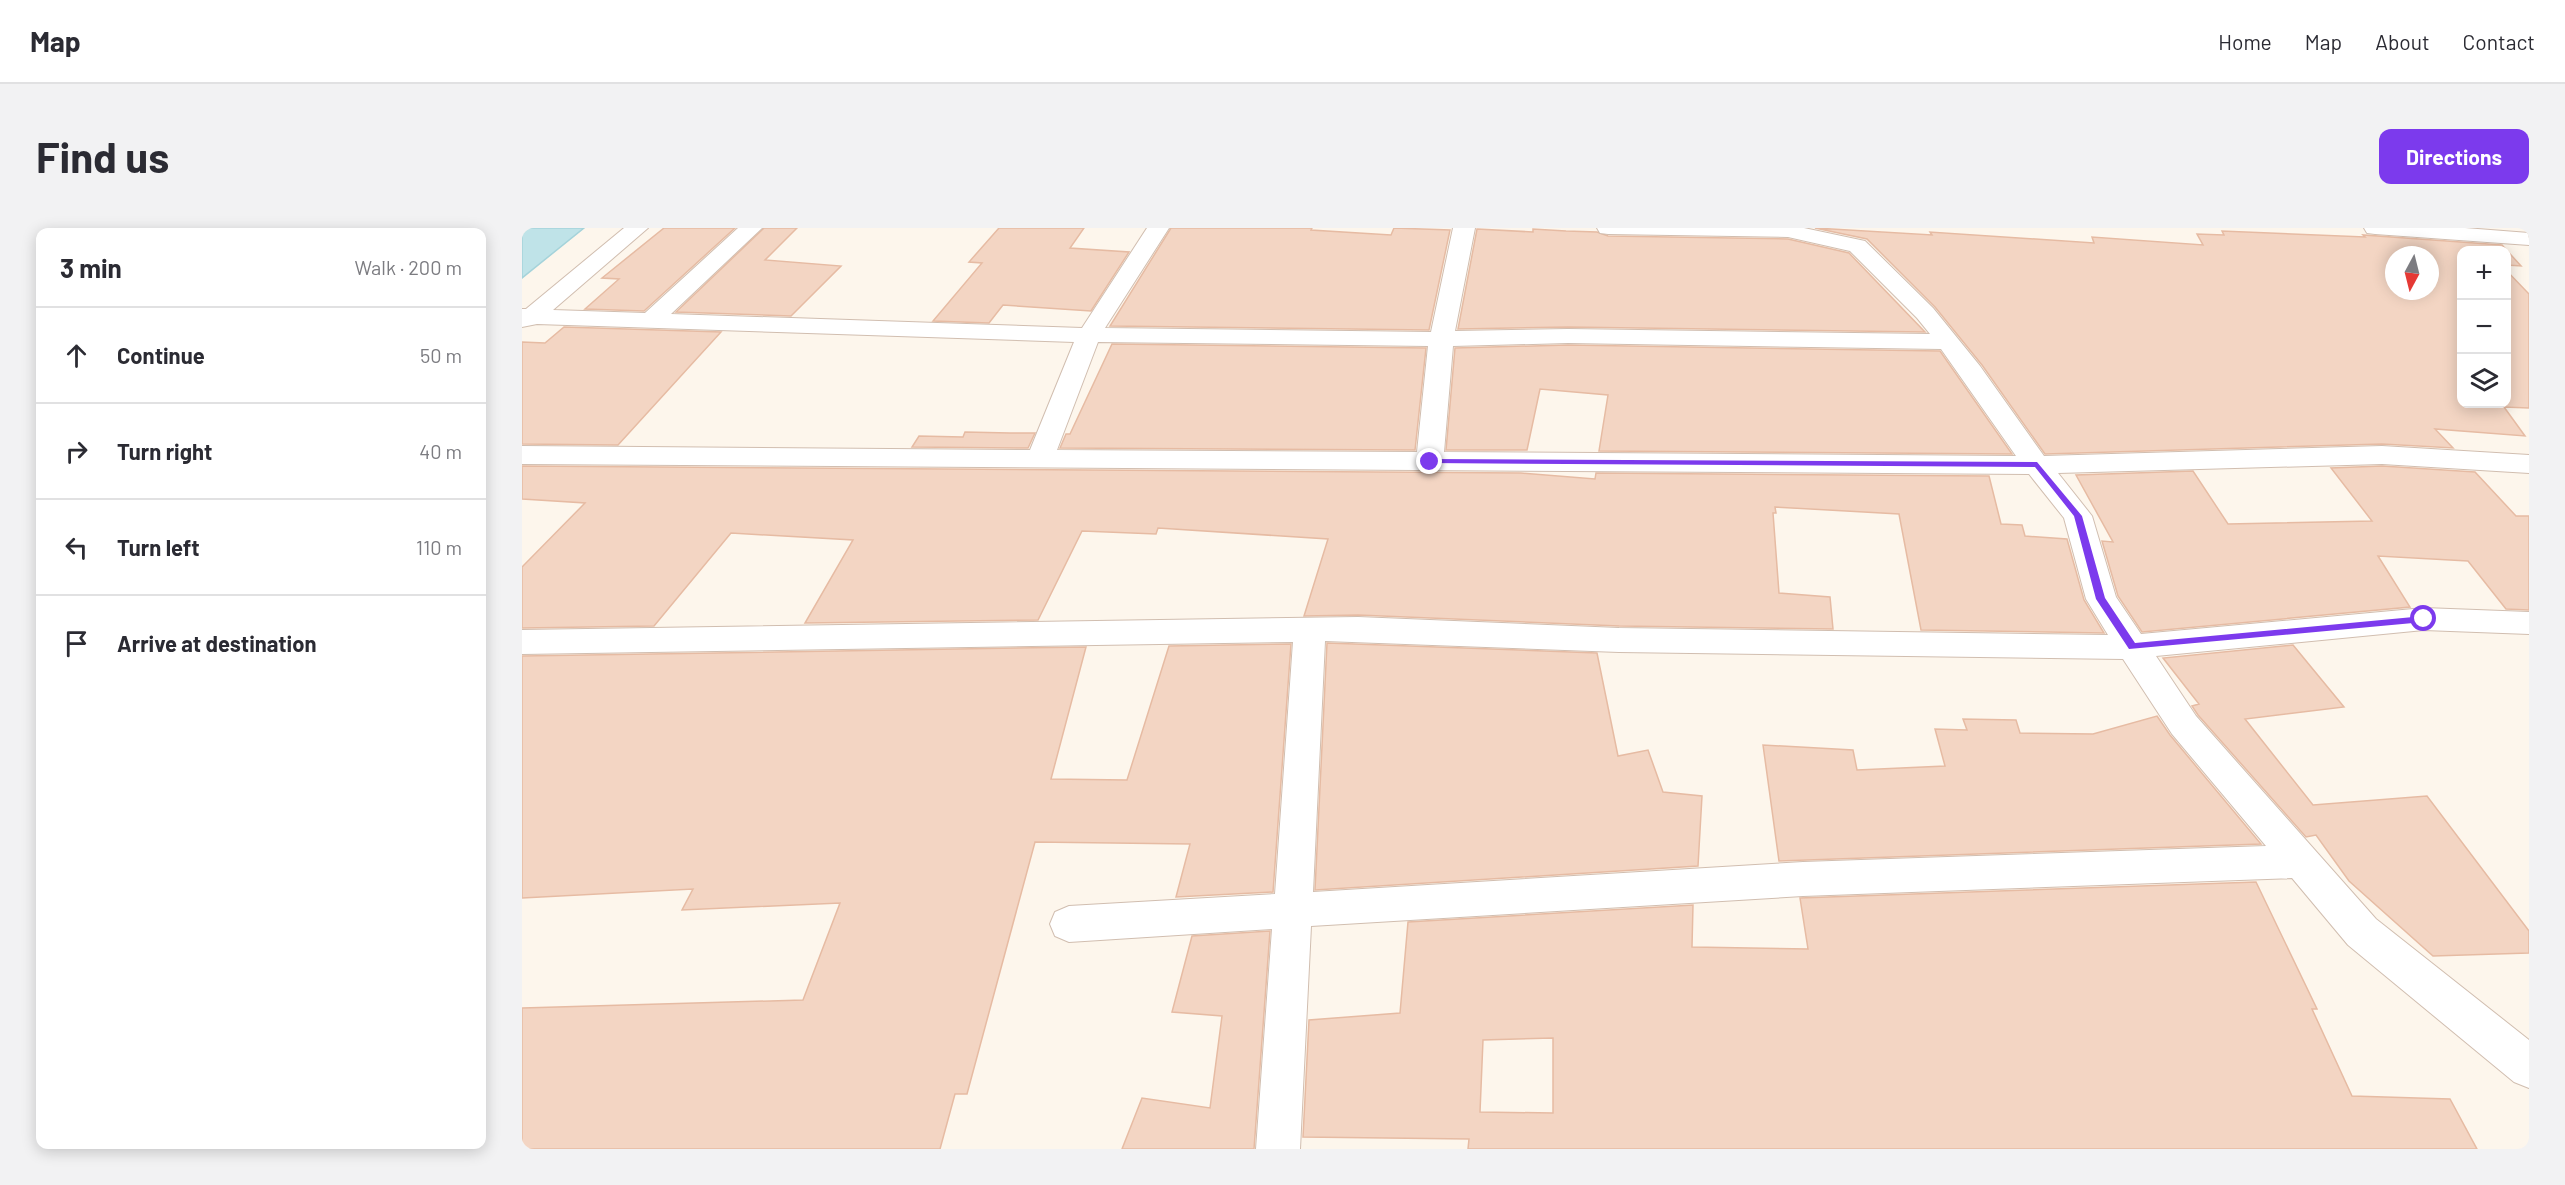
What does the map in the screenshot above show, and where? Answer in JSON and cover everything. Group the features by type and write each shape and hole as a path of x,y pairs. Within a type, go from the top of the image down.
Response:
{"street":[{"path":"526,318 637,228"},
{"path":"653,318 751,228"},
{"path":"1041,457 1089,335 1158,228"},
{"path":"1430,462 1441,339 1464,228"},
{"path":"1608,228 1788,231 1865,237 1948,342 2037,465 2078,516 2100,599 2184,725 2362,932 2529,1067"},
{"path":"2375,228 2529,239"},
{"path":"526,318 653,318 1089,335 1441,339 1568,336 1948,342"},
{"path":"522,455 2037,465 2382,455 2529,464"},
{"path":"522,642 1358,629 1619,640 2132,647 2424,619 2529,623"},
{"path":"1278,1149 1310,630"},
{"path":"1069,924 1803,879 2302,861"}],"water":[{"path":"522,228 584,228 522,278"}],"building":[{"path":"664,228 735,228 644,311 585,309 619,279 602,278"},
{"path":"764,228 797,228 765,260 841,266 791,316 676,312"},
{"path":"999,228 1084,228 1070,248 1129,252 1091,311 1003,305 989,323 933,321 982,263 969,262"},
{"path":"1171,228 1312,228 1311,230 1391,235 1394,228 1450,230 1429,330 1110,326"},
{"path":"1815,228 1932,235 1930,232 2094,243 2092,237 2203,245 2197,234 2224,235 2222,231 2365,237 2363,235 2502,245 2457,246 2457,408 2505,408 2525,436 2435,429 2453,448 2382,444 2045,454 1982,365 1935,307 1867,239"},
{"path":"1477,229 1597,232 1608,236 1788,239 1849,253 1925,332 1568,327 1458,329"},
{"path":"2511,255 2521,266 2511,265"},
{"path":"2511,275 2529,294 2529,408 2511,407"},
{"path":"564,327 721,332 618,445 522,444 522,342 545,343"},
{"path":"1112,344 1426,348 1415,450 1060,448 1066,434 1070,434"},
{"path":"1568,345 1940,351 2012,454 1599,451 1608,395 1540,389 1527,450 1446,450 1455,348"},
{"path":"965,432 1035,433 1028,448 912,447 919,436 963,437"},
{"path":"522,466 1521,473 1595,479 1596,473 1989,476 2001,524 2022,525 2025,536 2067,539 2084,600 2104,633 1921,630 1899,514 1775,507 1776,513 1773,513 1779,593 1830,597 1833,629 1619,626 1358,615 1304,616 1328,539 1158,528 1156,534 1082,531 1038,620 805,623 853,540 731,533 654,626 522,628 522,567 585,503 522,499"},
{"path":"2382,466 2475,472 2516,516 2529,516 2529,610 2506,609 2468,561 2378,556 2410,607 2142,632 2118,596 2102,541 2113,542 2076,475 2193,471 2228,524 2372,521 2331,468"},
{"path":"1327,643 1597,653 1618,756 1648,750 1663,792 1702,796 1698,866 1315,890"},
{"path":"1291,644 1273,892 1176,897 1190,844 1035,842 967,1094 955,1094 940,1149 522,1149 522,1008 803,1000 840,903 682,910 693,889 522,898 522,656 1086,647 1051,779 1127,780 1169,646"},
{"path":"2293,645 2344,707 2245,719 2313,805 2427,796 2529,931 2529,953 2433,956 2349,881 2316,835 2306,837 2198,715 2192,706 2199,704 2163,658"},
{"path":"2157,716 2170,735 2261,844 1779,861 1763,745 1853,750 1857,770 1945,766 1935,729 1967,730 1963,719 2016,720 2020,733 2093,734"},
{"path":"2256,882 2317,1009 2312,1009 2352,1096 2450,1099 2477,1149 1468,1149 1469,1139 1303,1137 1309,1020 1400,1013 1408,922 1693,905 1692,947 1808,949 1800,898","holes":["1553,1038 1553,1113 1480,1112 1483,1040"]},
{"path":"1270,931 1254,1149 1122,1149 1142,1098 1210,1108 1222,1016 1172,1012 1192,936"}],"route":[{"path":"1430,462 2037,465 2078,516 2100,599 2132,647 2424,619"}]}
